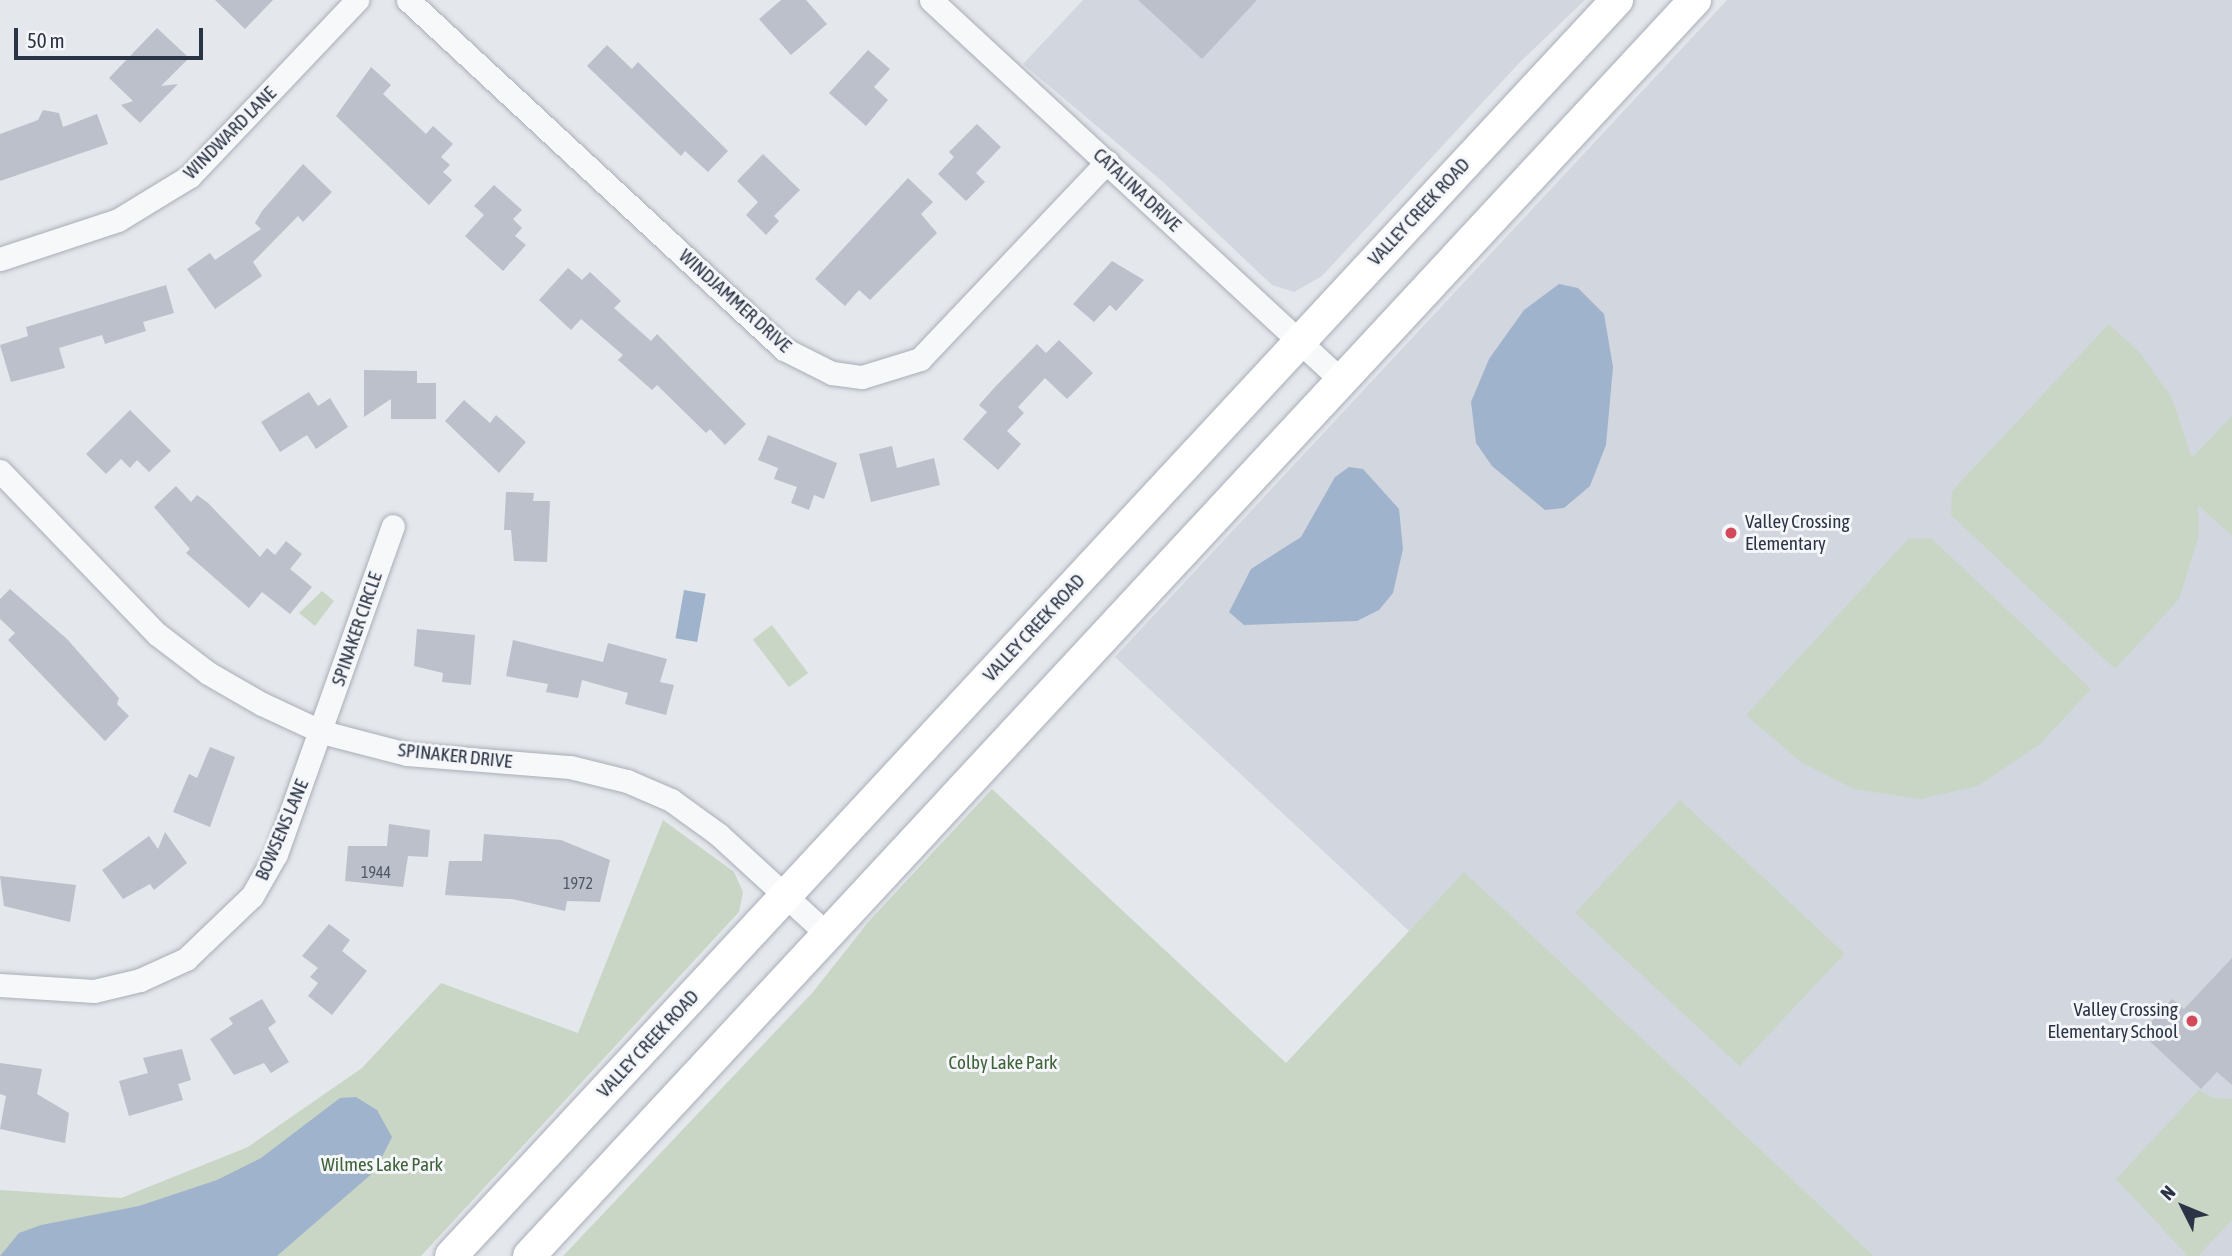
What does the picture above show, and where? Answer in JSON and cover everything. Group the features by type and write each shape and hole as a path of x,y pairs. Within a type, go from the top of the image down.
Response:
{"main road":[{"name":"VALLEY CREEK ROAD","path":"451,1256 1617,0"},
{"path":"529,1256 1695,0"}],"street":[{"name":"WINDWARD LANE","path":"0,259 118,220 190,176 357,0"},
{"name":"WINDJAMMER DRIVE","path":"408,0 784,349 832,373 862,377 920,359 1107,162"},
{"name":"CATALINA DRIVE","path":"931,0 1341,380"},
{"name":"SPINAKER DRIVE","path":"0,471 157,634 208,673 322,732 407,754 570,767 627,781 699,821 787,895 827,934"},
{"name":"SPINAKER CIRCLE","path":"322,732 393,526"},
{"name":"BOWSENS LANE","path":"0,985 51,992 94,991 186,960 252,896 276,854 322,732"}],"shaded area":[{"path":"1083,0 1585,0 1520,62 1322,276 1294,292 1272,285 1162,181 1023,64"},
{"name":"Valley Crossing Elementary","path":"1727,0 2232,0 2232,1256 1874,1256 1464,873 1409,931 1115,657"}],"green space":[{"path":"2109,324 2140,353 2172,398 2192,458 2232,416 2232,536 2198,505 2199,535 2179,599 2115,669 1951,515 1952,491"},
{"path":"1931,538 2091,689 2040,744 1978,786 1920,799 1854,789 1801,762 1746,715 1908,539"},
{"path":"322,591 334,601 315,626 299,613"},
{"path":"772,625 808,673 789,687 753,639"},
{"name":"Colby Lake Park","path":"992,789 1286,1063 1464,872 1874,1256 563,1256 813,992 869,921"},
{"path":"1680,800 1845,953 1740,1066 1575,913"},
{"name":"Wilmes Lake Park","path":"663,820 734,872 743,892 739,912 421,1256 0,1256 0,1190 121,1198 248,1147 362,1068 441,983 578,1033"},
{"path":"2199,1090 2212,1098 2232,1099 2232,1220 2198,1256 2188,1256 2116,1179"}],"water":[{"path":"1559,284 1578,288 1604,314 1613,367 1606,445 1590,486 1564,508 1545,510 1492,466 1476,443 1471,402 1489,359 1524,310"},
{"path":"1349,467 1363,469 1399,509 1403,549 1393,593 1379,610 1357,621 1244,625 1229,612 1251,569 1301,537 1335,477"},
{"path":"684,590 706,594 697,642 675,638"},
{"path":"356,1097 377,1110 392,1137 375,1171 277,1256 0,1256 19,1233 41,1225 139,1206 217,1180 261,1158 340,1098"}],"building":[{"path":"215,0 273,0 245,29"},
{"path":"781,0 806,0 827,24 791,55 759,19"},
{"path":"1138,0 1257,0 1202,59"},
{"path":"157,28 189,58 161,86 178,84 140,123 121,105 133,101 109,78"},
{"path":"607,45 632,69 638,62 728,151 708,172 685,151 681,156 587,66"},
{"path":"868,50 890,69 874,87 888,100 866,126 829,93"},
{"path":"371,67 391,85 383,94 426,134 433,126 453,144 441,157 450,165 443,172 452,180 429,205 336,116"},
{"path":"43,110 59,113 63,127 97,114 108,144 0,181 0,134 38,120"},
{"path":"977,124 1001,147 976,173 985,182 966,201 938,174 954,157 949,152"},
{"path":"763,154 800,190 774,216 779,221 766,235 746,215 758,202 737,181"},
{"path":"303,164 332,192 303,222 298,216 253,262 262,276 215,309 187,269 210,253 215,260 261,229 255,223 262,211"},
{"path":"908,178 933,202 921,214 937,233 870,300 859,290 845,306 815,279"},
{"path":"494,185 522,210 513,219 522,228 515,236 526,245 503,271 465,236 484,215 474,206"},
{"path":"1112,261 1144,280 1116,311 1110,305 1094,322 1073,304"},
{"path":"568,268 582,280 590,272 621,301 614,308 651,341 657,334 746,424 725,445 710,429 706,433 657,385 652,390 618,360 623,355 581,319 571,330 539,300"},
{"path":"166,285 174,313 143,322 146,331 105,344 102,335 59,348 65,368 11,382 0,345 28,336 26,327"},
{"path":"1059,340 1093,373 1067,399 1045,378 1018,407 1024,413 1007,431 1021,444 998,470 963,439 987,412 979,405 995,387 1037,344 1046,353"},
{"path":"364,370 417,371 417,383 436,383 436,419 391,419 391,399 364,417"},
{"path":"309,392 318,406 330,398 348,427 316,449 307,435 280,452 261,422"},
{"path":"464,400 490,423 496,415 526,442 499,473 445,421"},
{"path":"130,410 171,451 149,472 137,460 130,468 121,459 106,474 86,454"},
{"path":"768,435 837,463 824,499 814,495 809,510 791,503 797,487 774,479 778,468 758,460"},
{"path":"892,446 897,468 934,458 940,485 871,502 859,454"},
{"path":"176,486 191,502 197,495 208,503 260,557 267,548 275,555 286,541 302,554 290,569 312,587 290,614 262,592 249,608 186,553 190,549 154,507"},
{"path":"506,492 534,493 533,501 550,501 547,562 514,561 511,530 504,530"},
{"path":"10,589 67,639 119,698 117,704 129,716 105,741 8,640 15,633 0,619 0,599"},
{"path":"417,629 475,635 471,685 442,682 443,673 414,666"},
{"path":"513,640 603,662 608,643 667,659 660,682 674,685 666,715 625,704 628,693 582,680 578,698 546,692 548,684 506,676"},
{"path":"210,747 235,757 210,827 173,812 189,774 197,778"},
{"path":"389,824 430,830 428,857 408,856 403,887 345,881 348,846 387,846"},
{"path":"165,832 187,863 154,890 150,884 123,899 102,870 149,836 158,849"},
{"path":"484,834 561,840 610,860 600,902 567,901 565,911 512,899 445,895 449,861 482,861"},
{"path":"0,876 76,885 70,922 4,906"},
{"path":"329,924 350,940 342,951 367,971 332,1015 308,996 318,983 310,977 318,968 302,956"},
{"name":"Valley Crossing Elementary School","path":"2232,958 2232,1085 2217,1072 2201,1089 2141,1033 2172,999 2184,1009"},
{"path":"262,999 276,1022 268,1028 289,1062 271,1073 264,1063 234,1075 210,1039 233,1024 229,1018"},
{"path":"182,1049 191,1080 178,1084 183,1100 129,1116 119,1081 148,1073 143,1058"},
{"path":"0,1063 42,1069 37,1094 69,1113 65,1143 0,1129 6,1096 0,1094"}],"place":[{"name":"Valley Crossing Elementary","path":"1731,533"},
{"name":"Valley Crossing Elementary School","path":"2192,1021"}]}
